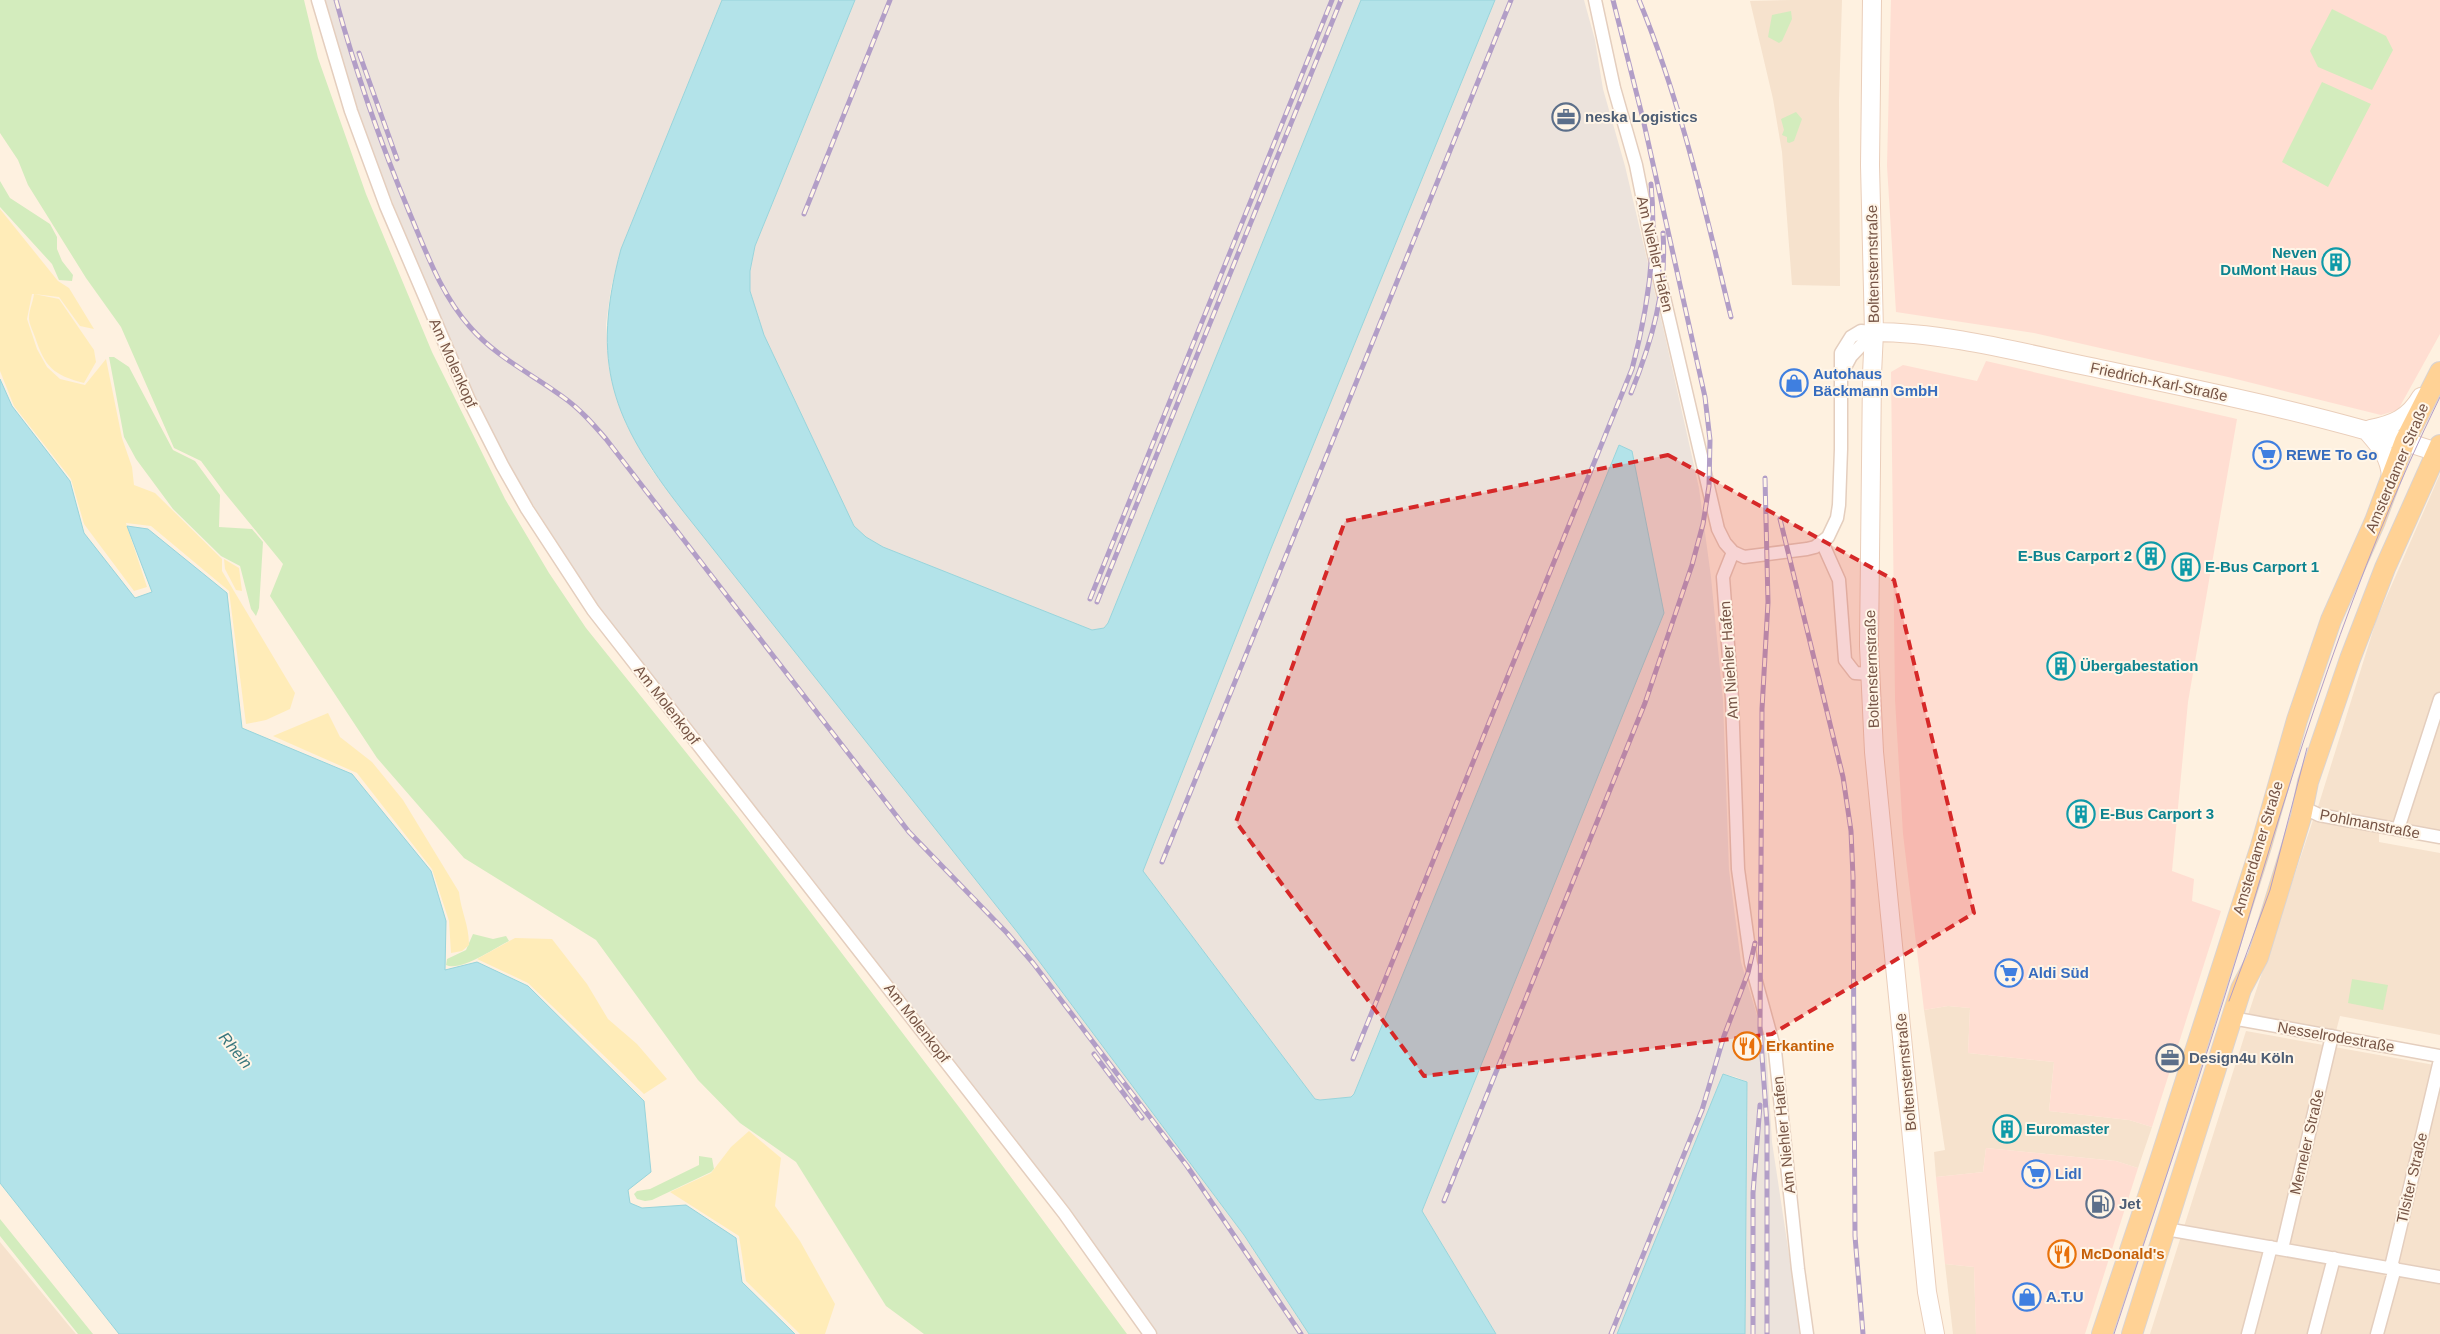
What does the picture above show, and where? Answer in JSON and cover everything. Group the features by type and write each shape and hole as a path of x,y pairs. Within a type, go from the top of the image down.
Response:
{"main road":[{"name":"Boltensternstraße","path":"1872,0 1870,165 1874,332 1870,674 1874,752 1925,1275 1935,1334"},
{"name":"Friedrich-Karl-Straße","path":"1874,332 1909,334 1994,347 2213,393 2366,430 2439,450"},
{"path":"2391,477 2390,466 2384,451 2366,430 2395,423 2410,413 2432,376 2440,371"},
{"name":"Amsterdamer Straße","path":"2102,1334 2153,1184 2261,846 2297,720 2331,620 2374,524 2405,441 2440,371"},
{"name":"Amsterdamer Straße","path":"2132,1334 2232,1018 2242,989 2258,957 2301,817 2308,782 2350,659 2385,568 2439,450"},
{"path":"2331,620 2334,632 2328,657 2332,662 2340,664 2350,659"}],"street":[{"name":"Am Molenkopf","path":"318,0 351,112 401,244 468,400 527,508 593,610 1064,1213 1150,1334"},
{"name":"Am Niehler Hafen","path":"1595,0 1614,88 1636,165 1653,250 1718,529 1724,543 1733,552 1723,577 1732,699 1738,869 1751,962 1775,1051 1797,1260 1807,1334"},
{"path":"1733,552 1744,557 1807,549 1822,542 1833,529 1837,518 1841,449 1842,373 1840,365 1842,353 1851,337 1860,330 1874,332"},
{"path":"1822,542 1839,580 1845,660 1856,673 1870,674"},
{"path":"2398,829 2440,698"},
{"name":"Pohlmanstraße","path":"2302,808 2319,815 2440,838"},
{"name":"Nesselrodestraße","path":"2232,1018 2440,1056"},
{"name":"Memeler Straße","path":"2248,1334 2277,1248 2332,1036"},
{"name":"Tilsiter Straße","path":"2377,1334 2440,1060"},
{"path":"2166,1229 2440,1277"},
{"path":"2314,1334 2334,1258"}],"highlighted area":[{"path":"1668,455 1894,580 1974,913 1772,1034 1424,1076 1236,822 1345,521"}],"shaded area":[{"path":"322,0 722,0 621,249 611,288 606,324 609,369 626,424 651,469 1018,933 1244,1235 1309,1334 1156,1334 598,606 509,467 448,339 358,117"},
{"path":"855,0 1361,0 1108,623 1104,628 1092,630 883,547 866,537 854,526 764,335 750,291 750,271 755,246"},
{"path":"1495,0 1584,0 1595,40 1603,89 1625,166 1663,327 1699,488 1711,577 1723,700 1729,870 1741,962 1766,1045 1772,1142 1801,1334 1745,1334 1747,1082 1736,1077 1723,1074 1617,1334 1496,1334 1422,1211 1514,984 1631,451 1619,445 1354,1094 1351,1097 1315,1099 1143,871 1272,546"},
{"path":"1842,0 1839,100 1840,286 1792,285 1782,152 1773,99 1750,1"},
{"path":"1891,0 2440,0 2440,334 2398,410 2381,415 2228,377 2034,333 1896,312 1887,166"},
{"path":"1986,361 2237,419 2188,702 2172,871 2194,879 2192,901 2221,911 2152,1127 2129,1120 2049,1111 2054,1062 1968,1053 1970,1008 1948,1006 1924,1010 1903,834 1895,700 1891,372 1903,365 1977,381"},
{"path":"2440,474 2440,832 2317,810 2376,621"},
{"path":"2313,820 2379,831 2379,842 2440,853 2440,1035 2340,1016 2336,1031 2248,1015"},
{"path":"1948,1006 1970,1008 1968,1053 2054,1062 2049,1111 2129,1120 2152,1127 2138,1168 2116,1161 1986,1148 1983,1172 1936,1177 1934,1152 1945,1150 1924,1010"},
{"path":"2246,1031 2440,1066 2440,1334 2150,1334"},
{"path":"1986,1148 2116,1161 2138,1168 2085,1334 1976,1334 1974,1267 1945,1264 1936,1177 1983,1172"},
{"path":"0,1242 71,1328 76,1334 0,1334"},
{"path":"1945,1264 1974,1267 1976,1334 1953,1334"}],"green space":[{"path":"0,0 304,0 318,58 366,194 432,352 505,499 549,573 586,628 738,817 962,1111 1127,1334 924,1334 886,1306 796,1162 740,1123 698,1080 596,940 464,858 377,758 270,596 283,564 201,461 174,448 121,327 86,278 28,185 18,160 0,133"},
{"path":"2332,9 2386,36 2393,50 2372,90 2318,67 2310,51"},
{"path":"1791,11 1792,19 1782,41 1779,43 1768,37 1772,15"},
{"path":"2322,82 2371,104 2328,187 2282,162"},
{"path":"1796,112 1802,119 1794,141 1789,143 1787,142 1787,137 1782,135 1784,130 1781,119"},
{"path":"0,181 10,198 50,224 57,237 57,249 62,261 73,275 72,281 59,280 52,264 0,207"},
{"path":"109,357 114,357 129,367 173,450 195,461 220,495 219,527 252,529 263,542 259,608 256,616 251,609 240,566 221,556 173,509 136,459 124,437"},
{"path":"473,934 493,939 506,936 509,941 487,954 468,962 460,965 446,965 447,959 466,950"},
{"path":"2352,979 2388,985 2383,1010 2348,1003"},
{"path":"699,1156 712,1158 714,1169 711,1172 652,1200 637,1199 634,1194 637,1191 650,1189 699,1165"},
{"path":"0,1219 93,1334 78,1334 0,1236"}],"sand":[{"path":"0,209 58,281 69,288 94,329 80,326 59,297 32,294 27,319 37,349 47,367 60,379 85,385 106,359 122,438 132,467 134,485 155,493 222,559 222,571 295,693 290,709 266,720 246,724 229,591 151,526 126,523 147,587 134,591 84,524 71,479 14,406 0,371"},
{"path":"34,294 59,299 94,350 96,362 84,383 58,373 47,363 43,356 29,320"},
{"path":"224,559 239,568 242,591 236,590 225,569"},
{"path":"328,713 340,737 372,762 403,800 459,892 469,938 469,945 462,951 451,953 449,921 432,869 357,773 273,736"},
{"path":"515,938 552,939 587,984 608,1019 637,1044 667,1079 644,1094 528,983 477,959"},
{"path":"749,1131 781,1158 775,1206 800,1241 835,1304 825,1334 800,1334 746,1281 739,1236 670,1192 711,1173 731,1147"}],"water":[{"path":"722,0 855,0 755,246 750,271 750,291 764,335 854,526 866,537 883,547 1092,630 1104,628 1108,623 1361,0 1495,0 1272,546 1143,871 1315,1099 1351,1097 1354,1094 1619,445 1632,451 1664,613 1422,1211 1496,1334 1309,1334 1244,1235 1018,933 683,511 639,448 624,418 614,389 608,358 608,326 612,290 621,249"},
{"name":"Rhein","path":"0,379 12,406 70,481 84,533 135,598 152,592 127,526 148,529 227,593 242,728 352,774 431,871 446,921 445,970 477,962 528,986 644,1101 651,1172 628,1190 630,1203 642,1208 686,1205 736,1238 742,1282 795,1334 119,1334 0,1183"},
{"path":"1723,1074 1747,1082 1745,1334 1617,1334"}],"tram line":[{"path":"2114,1334 2209,1046 2304,739 2328,669 2380,532 2440,397"},
{"path":"2229,1001 2270,890 2307,748"}],"railway":[{"path":"336,0 379,135 399,188 436,273 460,314 480,338 569,402 606,439 909,832 1007,933 1033,963 1187,1166 1301,1334"},
{"path":"804,214 890,0"},
{"path":"1090,599 1332,0"},
{"path":"1097,602 1341,0"},
{"path":"1162,862 1511,0"},
{"path":"1444,1201 1645,703 1692,565 1703,524 1709,486 1710,440 1705,397 1643,119 1613,0"},
{"path":"1639,0 1680,117 1702,197 1731,317"},
{"path":"359,53 397,159"},
{"path":"1353,1059 1632,369 1643,324 1650,277 1653,231 1651,184"},
{"path":"1631,393 1656,315 1663,275 1663,233"},
{"path":"1765,478 1768,602 1762,709 1760,1028 1767,1125 1767,1334"},
{"path":"1780,519 1843,777 1851,831 1853,877 1855,1236 1863,1334"},
{"path":"1611,1334 1702,1110 1724,1036 1748,973 1755,943"},
{"path":"1094,1054 1142,1118"},
{"path":"1753,1334 1753,1193 1760,1105"}],"place":[{"name":"neska Logistics","path":"1566,117"},
{"name":"Neven DuMont Haus","path":"2336,262"},
{"name":"Autohaus Bäckmann GmbH","path":"1794,383"},
{"name":"REWE To Go","path":"2267,455"},
{"name":"E-Bus Carport 2","path":"2151,556"},
{"name":"E-Bus Carport 1","path":"2186,567"},
{"name":"Übergabestation","path":"2061,666"},
{"name":"E-Bus Carport 3","path":"2081,814"},
{"name":"Aldi Süd","path":"2009,973"},
{"name":"Erkantine","path":"1747,1046"},
{"name":"Design4u Köln","path":"2170,1058"},
{"name":"Euromaster","path":"2007,1129"},
{"name":"Lidl","path":"2036,1174"},
{"name":"Jet","path":"2100,1204"},
{"name":"McDonald's","path":"2062,1254"},
{"name":"A.T.U","path":"2027,1297"}]}
